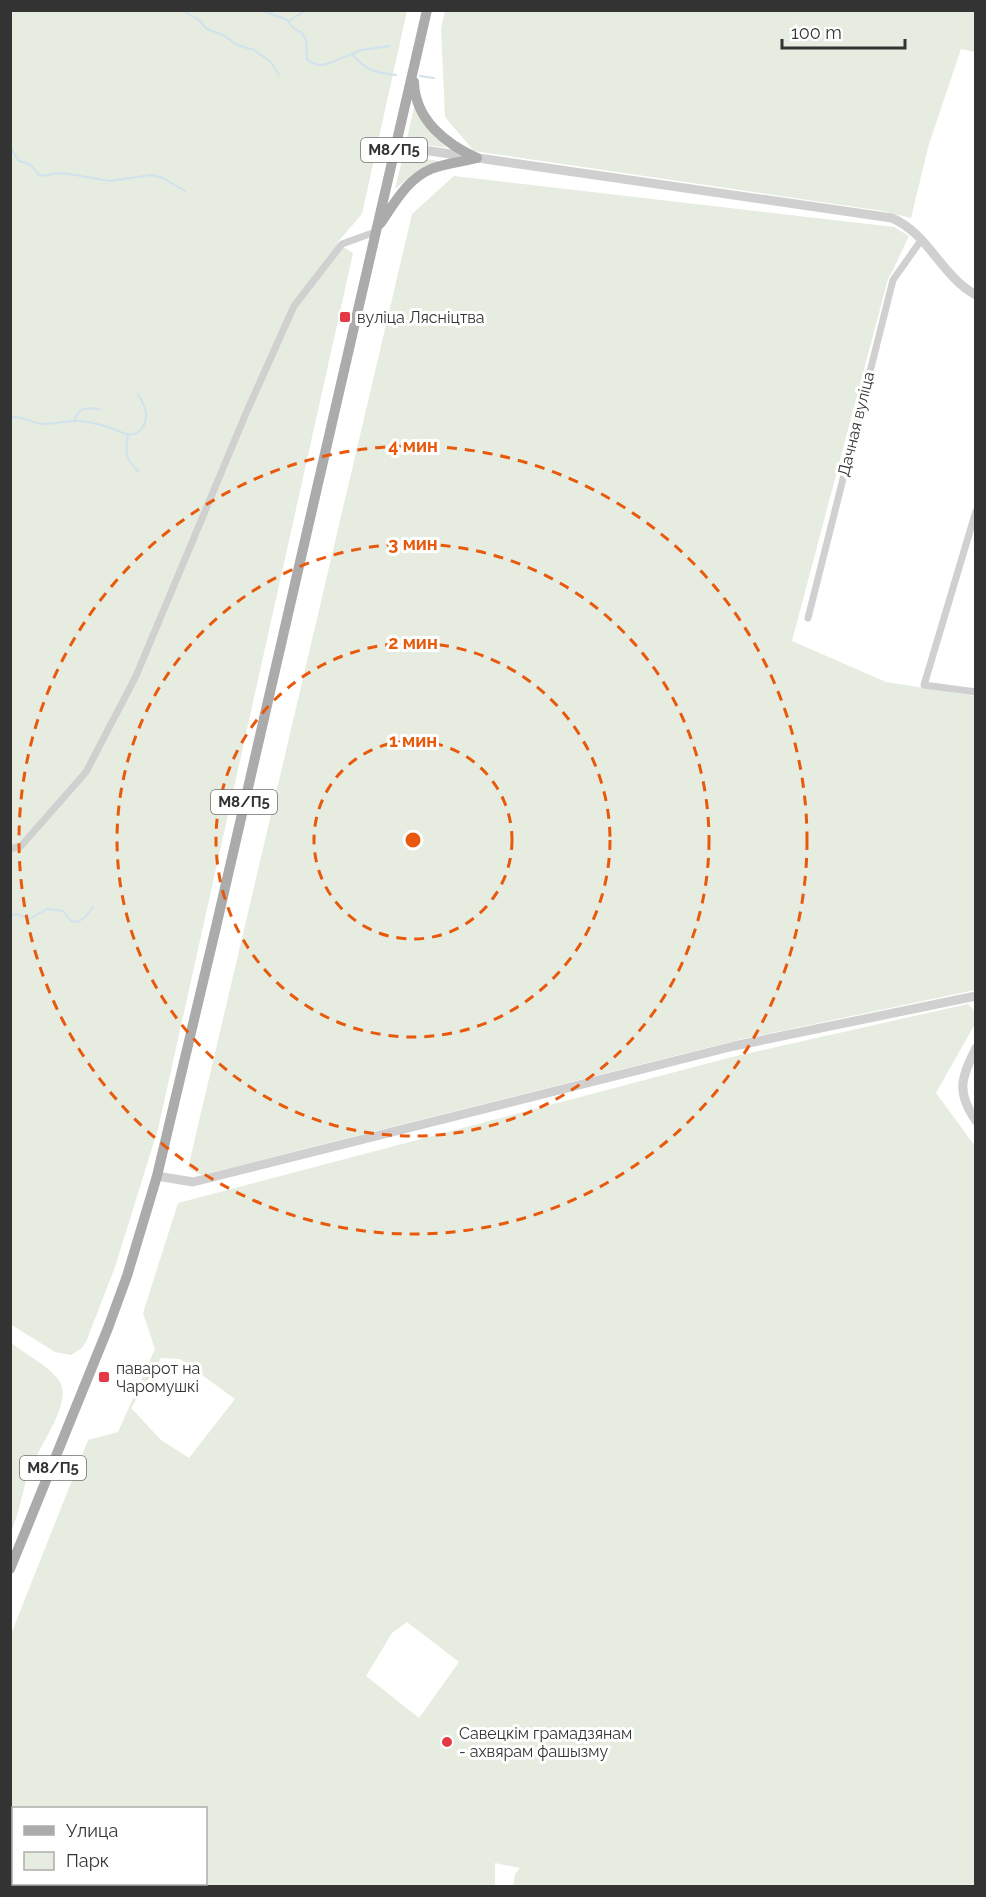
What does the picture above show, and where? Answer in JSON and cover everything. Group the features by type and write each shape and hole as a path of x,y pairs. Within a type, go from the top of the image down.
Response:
{"main road":[{"name":"М8/П5","path":"10,1569 108,1328 127,1276 157,1176 426,10"},
{"path":"413,68 414,93 430,124 456,148 477,158"},
{"path":"375,232 401,194 420,176 432,169 477,158"}],"street":[{"path":"395,146 879,215 900,222 922,239 959,283 975,295"},
{"path":"10,849 21,846 86,772 91,763 136,676 247,411 294,306 342,244 375,232"},
{"name":"Дачная вуліца","path":"808,618 893,280 922,239"},
{"path":"975,511 924,685 975,692"},
{"path":"157,1176 192,1182 203,1180 734,1046 975,996"},
{"path":"975,1048 965,1069 962,1091 964,1101 975,1121"}],"green space":[{"path":"10,11 407,11 362,214 337,243 353,253 158,1129 115,1267 86,1342 82,1348 71,1355 55,1352 10,1324"},
{"path":"445,11 975,11 975,52 961,49 929,144 911,218 883,211 474,151 445,117 441,28"},
{"path":"414,108 425,126 447,148 406,142"},
{"path":"403,156 439,161 416,172 395,189"},
{"path":"454,176 894,227 909,236 888,279 792,641 886,682 975,696 975,990 738,1040 201,1175 188,1168 412,214"},
{"path":"968,1004 975,1011 975,1024 936,1093 975,1146 975,1886 513,1886 515,1874 520,1868 495,1863 495,1886 11,1886 11,1634 88,1440 118,1432 155,1349 143,1313 178,1203 732,1057","holes":["161,1358 180,1359 235,1399 189,1458 161,1440 131,1408","407,1622 459,1662 419,1718 366,1676 392,1633"]},
{"path":"11,1343 52,1373 61,1384 63,1393 57,1416 28,1474 11,1532"}],"waterway":[{"path":"182,10 199,20 207,29 225,36 237,45 254,50 271,62 279,75"},
{"path":"258,10 287,20 293,28 302,33 306,40 307,59 312,63 324,65 352,54 371,70 396,75"},
{"path":"289,21 306,10"},
{"path":"352,54 361,50 390,46"},
{"path":"420,76 434,78"},
{"path":"10,147 19,161 31,165 38,174 43,176 57,173 110,181 151,175 163,178 185,191"},
{"path":"10,418 21,418 43,424 82,421 133,434 141,430 146,417 144,405 138,394"},
{"path":"74,421 78,413 84,409 99,409"},
{"path":"128,435 127,455 139,472"},
{"path":"10,915 18,914 29,919 47,909 63,911 69,919 76,922 86,916 93,907"}],"place":[{"name":"вуліца Лясніцтва","path":"345,317"},
{"name":"паварот на Чаромушкі","path":"104,1377"},
{"name":"Савецкім грамадзянам - ахвярам фашызму","path":"447,1742"}]}
